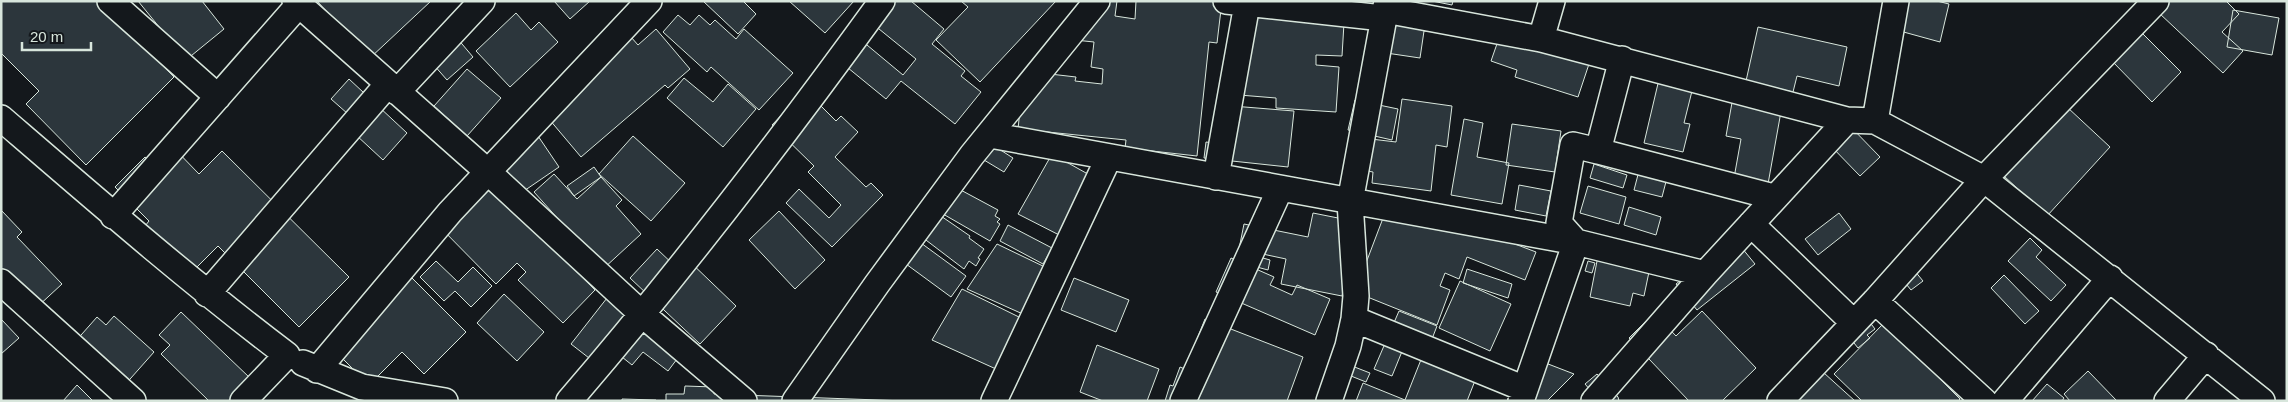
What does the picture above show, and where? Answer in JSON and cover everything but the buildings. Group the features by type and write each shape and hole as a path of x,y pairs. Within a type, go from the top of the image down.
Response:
{"street":[{"path":"110,1 218,97"},
{"path":"207,294 392,88 482,1"},
{"path":"317,370 450,212 649,1"},
{"path":"569,401 642,315 794,123 882,1"},
{"path":"795,401 972,155 1097,1"},
{"path":"1542,38 1552,1"},
{"path":"1874,121 1896,1"},
{"path":"1780,401 1875,301 1984,179 2156,1"},
{"path":"113,216 218,97 298,2 488,172 642,315 744,401"},
{"path":"1216,177 1236,3 1385,10 1542,38 1847,120 1874,121 1984,179 2262,401"},
{"path":"1329,401 1348,346 1354,319 1356,296 1350,202 1385,10"},
{"path":"1598,151 1622,58"},
{"path":"1,118 113,216 207,294 287,355 317,370 382,396 445,401"},
{"path":"1594,401 1704,274 1847,120"},
{"path":"990,135 1576,242 1704,274"},
{"path":"1576,242 1559,222 1574,145 1774,197"},
{"path":"994,401 1109,157"},
{"path":"1183,401 1280,189"},
{"path":"1751,224 1854,323"},
{"path":"1354,319 1524,395 1576,242"},
{"path":"2005,401 2110,278"},
{"path":"1,282 133,401"},
{"path":"1875,301 1984,401"},
{"path":"243,401 287,355"},
{"path":"2167,401 2206,355"}]}
